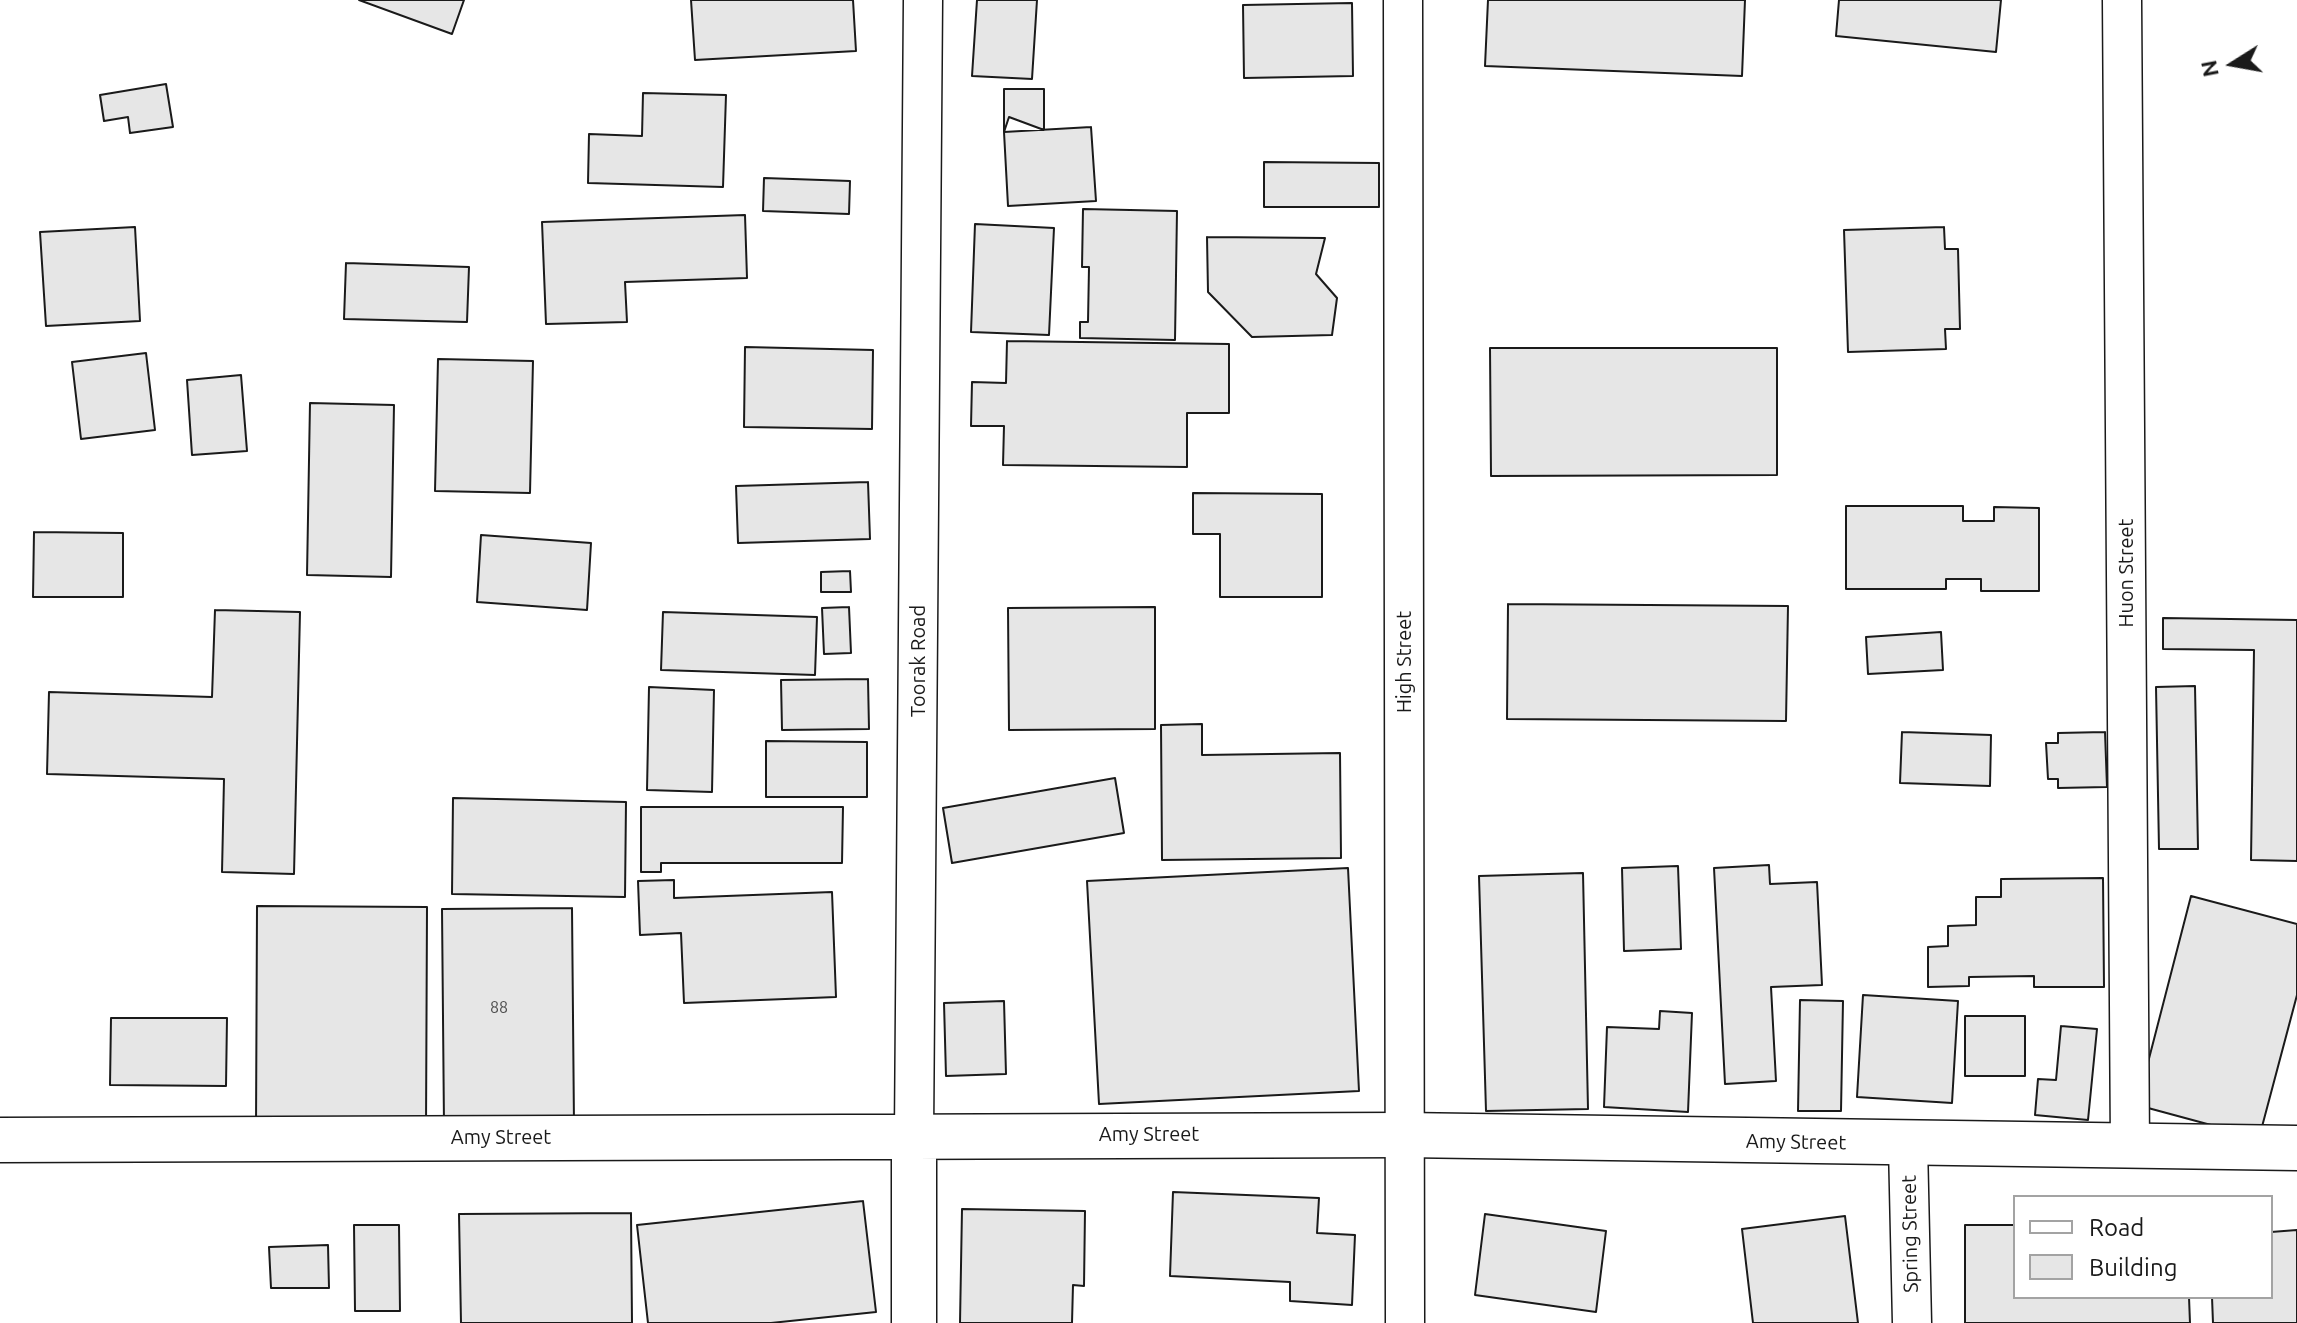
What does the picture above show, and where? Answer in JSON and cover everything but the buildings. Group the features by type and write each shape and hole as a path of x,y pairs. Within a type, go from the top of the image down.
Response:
{"main road":[{"name":"Amy Street","path":"0,1140 914,1134 1404,1135 1908,1145 2297,1148"},
{"name":"Toorak Road","path":"914,1134 914,1323"}],"street":[{"name":"Toorak Road","path":"914,1134 923,0"},
{"name":"High Street","path":"1403,0 1405,1323"},
{"name":"Huon Street","path":"2122,0 2130,1145"},
{"name":"Spring Street","path":"1908,1145 1912,1323"}]}
